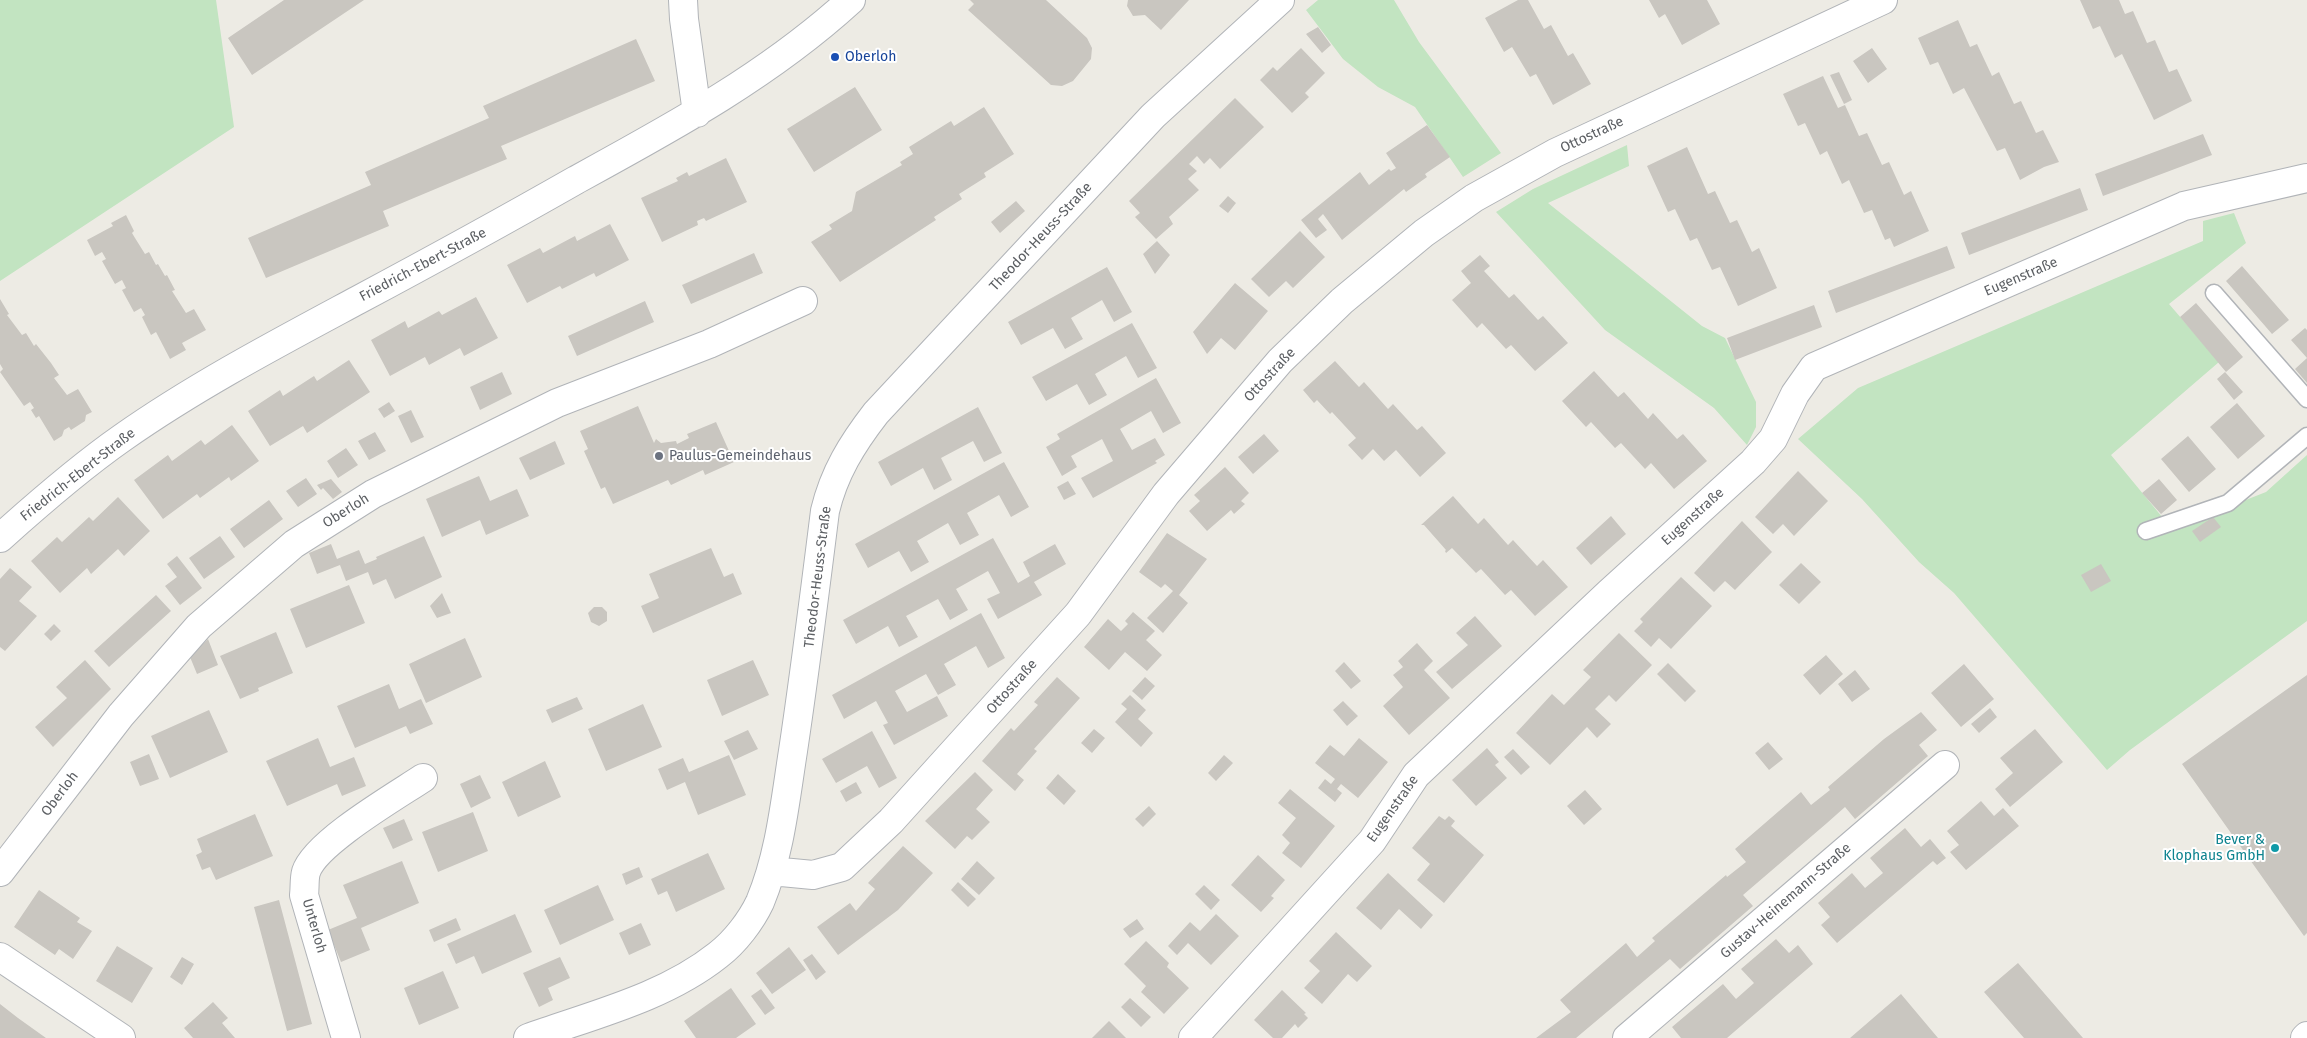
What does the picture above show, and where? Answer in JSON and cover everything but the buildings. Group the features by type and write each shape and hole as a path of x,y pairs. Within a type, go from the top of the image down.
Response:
{"street":[{"path":"683,0 697,113"},
{"name":"Friedrich-Ebert-Straße","path":"0,538 122,438 200,388 276,344 466,242 697,113 764,71 821,27 851,0"},
{"name":"Theodor-Heuss-Straße","path":"528,1038 644,997 686,976 719,955 741,932 759,904 771,872 782,824 811,632 825,511 830,492 844,459 876,413 1153,116 1280,0"},
{"name":"Ottostraße","path":"771,872 813,875 842,867 891,821 1078,614 1166,494 1280,361 1342,301 1424,233 1474,198 1555,153 1883,0"},
{"name":"Eugenstraße","path":"1193,1038 1372,841 1416,775 1609,593 1753,462 1773,439 1795,394 1814,367 2184,206 2307,178"},
{"name":"Oberloh","path":"0,872 121,715 199,626 294,544 374,494 557,403 709,344 803,302"},
{"name":"Gustav-Heinemann-Straße","path":"1627,1038 1945,765"},
{"name":"Unterloh","path":"344,1037 304,895 306,871 324,848 343,832 423,778"},
{"path":"0,957 120,1038"}],"lane":[{"path":"2214,293 2307,399"},
{"path":"2146,531 2228,503 2307,436"}],"green space":[{"path":"0,0 216,0 234,127 0,281"},
{"path":"1318,0 1394,0 1419,42 1501,153 1463,177 1415,107 1378,87 1343,59 1306,10"},
{"path":"1627,145 1629,166 1548,203 1702,326 1725,338 1756,402 1756,427 1747,445 1714,408 1605,330 1496,212 1533,189"},
{"path":"2234,213 2246,243 2169,304 2219,362 2111,455 2172,529 2266,492 2307,455 2307,621 2130,750 2107,770 1954,593 1919,562 1862,499 1798,439 1858,388 2203,241 2203,221"}],"place":[{"name":"Oberloh","path":"835,57"},
{"name":"Paulus-Gemeindehaus","path":"659,456"},
{"name":"Bever & Klophaus GmbH","path":"2275,848"}]}
